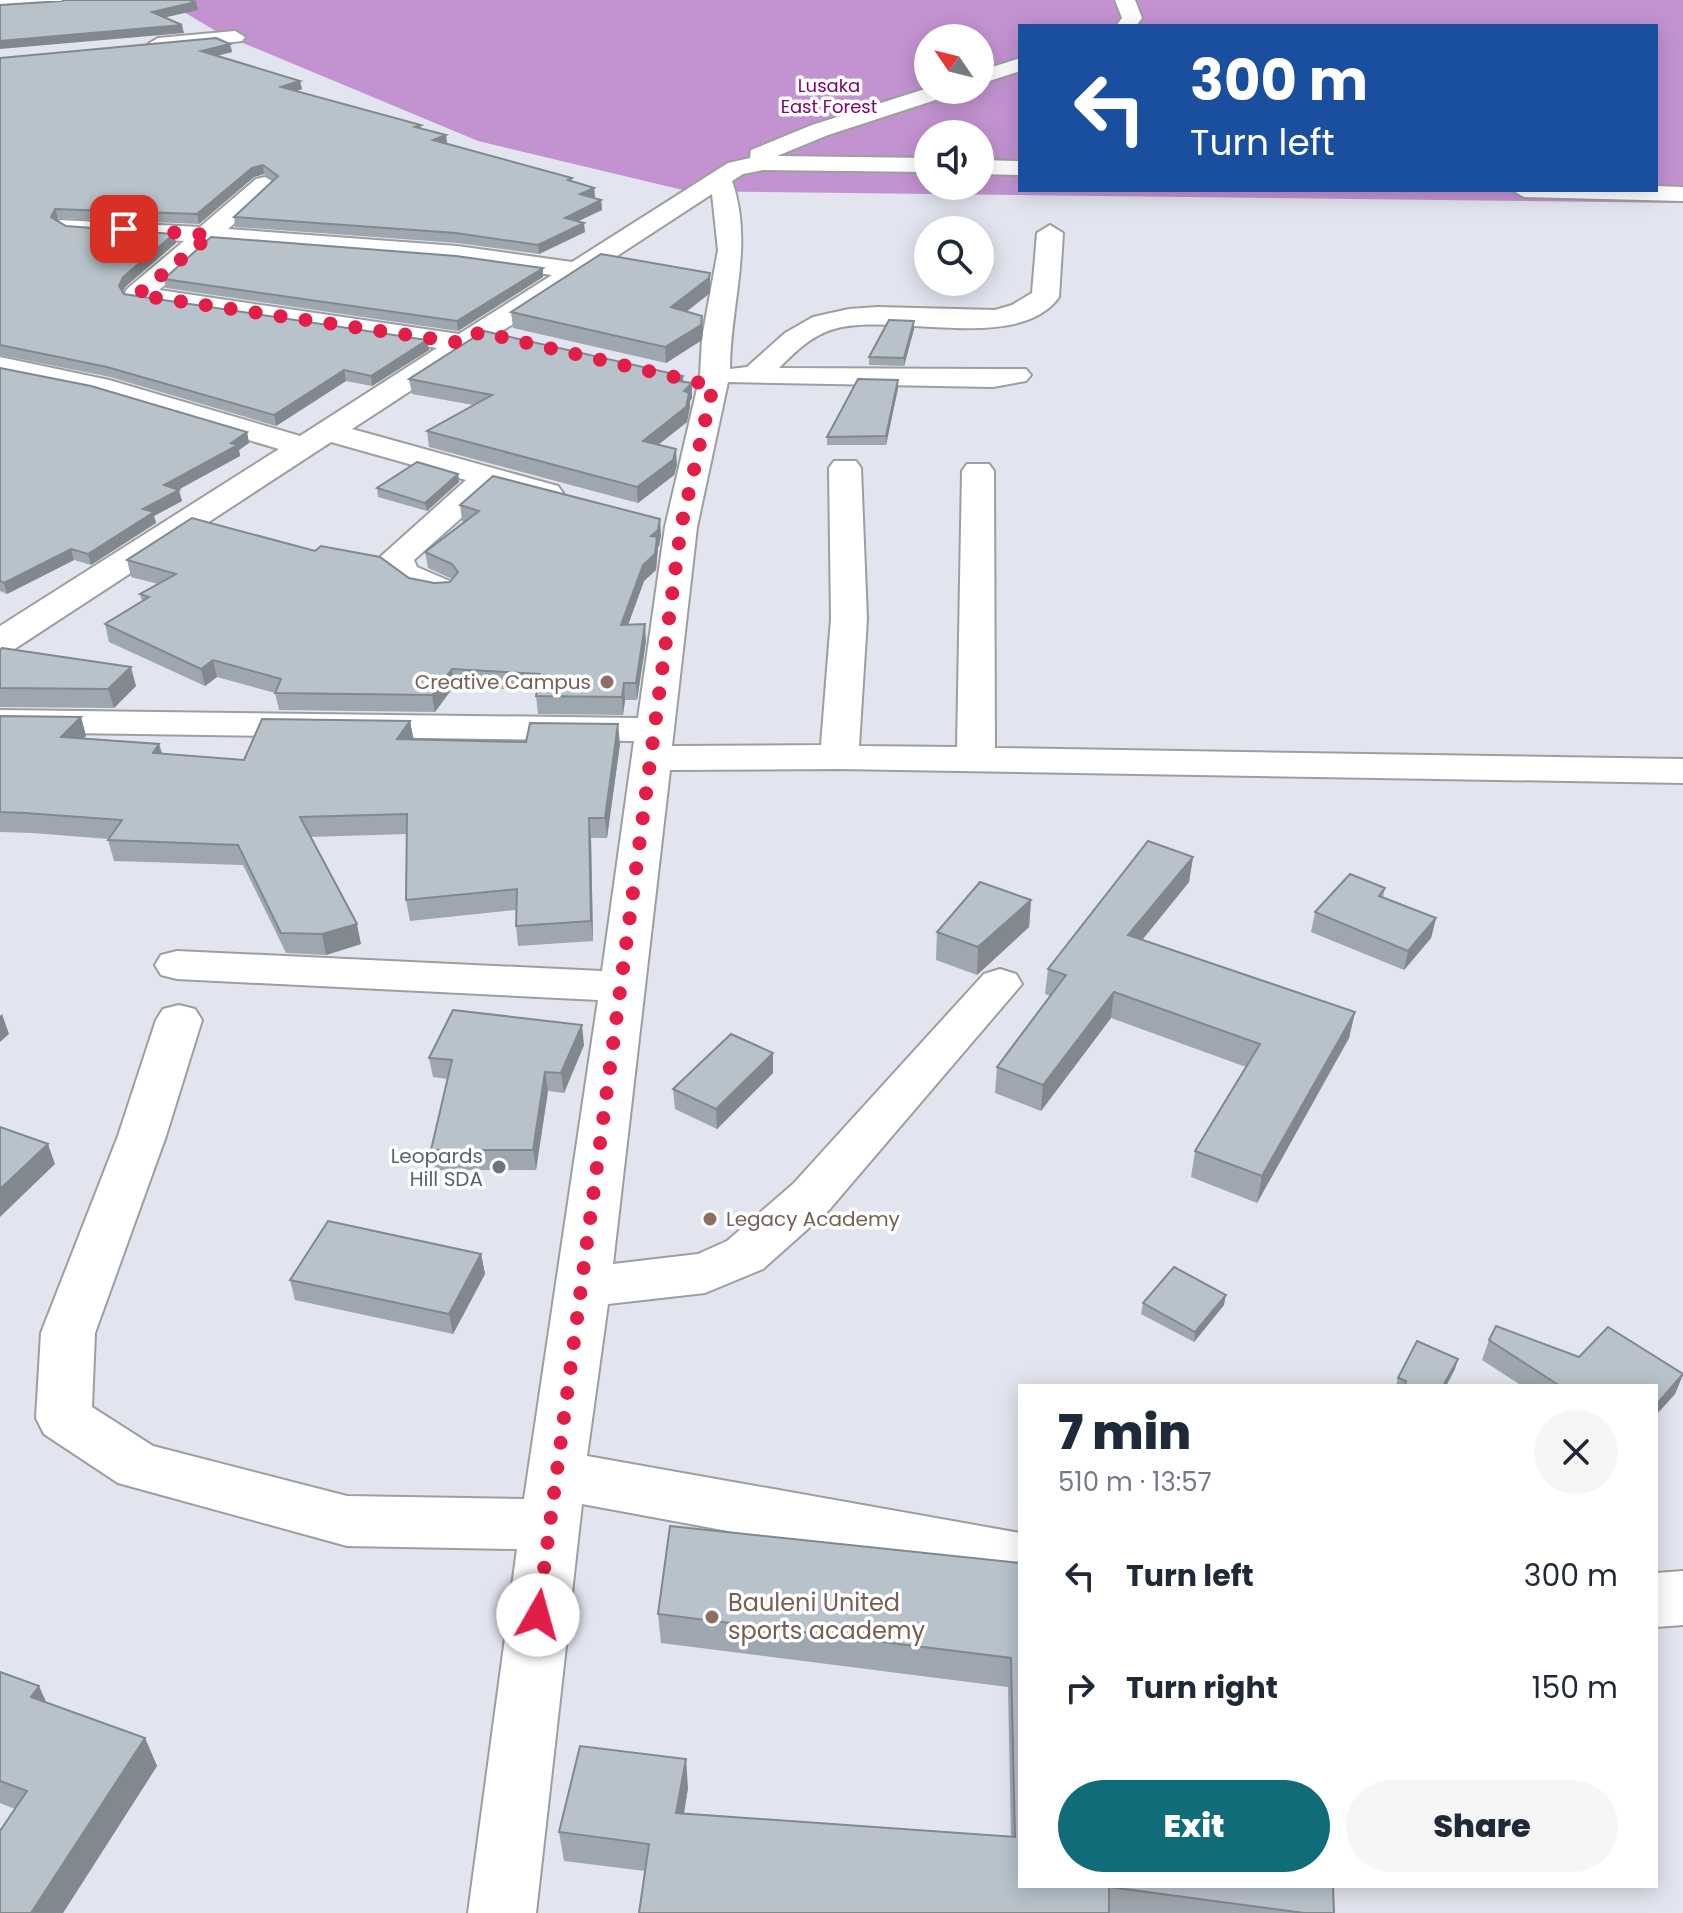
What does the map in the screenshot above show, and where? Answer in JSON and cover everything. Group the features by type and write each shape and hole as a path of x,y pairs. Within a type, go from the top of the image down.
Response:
{"street":[{"path":"0,5 64,0"},
{"path":"1125,0 1132,18 1128,24"},
{"path":"141,45 235,37"},
{"path":"994,73 1018,65"},
{"path":"0,642 575,270 778,145 914,100"},
{"path":"733,172 914,166"},
{"path":"994,167 1018,168"},
{"path":"502,1913 552,1500 584,1287 653,744 666,523 716,379 716,338 731,250 733,172"},
{"path":"265,184 211,235 137,295 527,342"},
{"path":"1604,192 1683,194"},
{"path":"69,225 457,254 575,270"},
{"path":"716,379 821,324 856,314 985,319 1030,310 1045,297 1050,233"},
{"path":"0,366 99,386 577,500"},
{"path":"716,379 993,378 1016,375"},
{"path":"839,757 849,619 845,468"},
{"path":"976,759 978,471"},
{"path":"440,589 403,573 396,558 488,478"},
{"path":"0,721 653,744 839,757 1683,771"},
{"path":"177,965 623,987"},
{"path":"584,1287 705,1273 745,1255 811,1197 1000,984"},
{"path":"179,1020 142,1136 68,1333 64,1418 138,1466 347,1521 552,1500 1018,1559"},
{"path":"1658,1600 1683,1598"}],"green space":[{"name":"Lusaka East Forest","path":"164,0 1683,0 1683,203 994,195 994,120 914,120 914,194 687,191 478,141 219,33"}],"building":[{"path":"64,0 196,2 152,12 182,25 0,41 0,5"},
{"path":"216,38 230,44 201,51 300,81 281,87 421,125 415,127 446,135 433,140 572,178 568,180 594,188 580,194 601,200 565,218 584,223 538,245 456,233 234,217 278,176 263,165 252,168 197,214 55,209 51,217 66,226 174,234 123,277 119,286 124,294 427,340 371,376 344,370 274,415 107,367 0,345 0,58"},
{"path":"211,237 456,256 543,268 457,321 164,279"},
{"path":"601,254 710,273 709,278 671,307 702,316 701,325 665,347 511,312"},
{"path":"889,320 914,321 904,358 869,357"},
{"path":"484,331 683,376 678,381 692,383 684,391 689,393 686,407 643,441 676,449 673,460 637,487 427,431 492,395 409,379"},
{"path":"0,368 91,386 247,432 231,443 238,445 164,485 179,490 143,509 154,512 88,554 71,549 4,583 0,581"},
{"path":"858,379 898,380 886,436 827,437"},
{"path":"417,462 458,474 425,503 377,488"},
{"path":"493,476 660,519 658,530 651,536 657,537 655,554 643,565 621,625 645,624 636,683 624,683 622,697 536,696 540,674 452,669 432,695 275,693 281,679 213,660 201,669 105,624 149,597 140,594 176,574 127,560 192,518 315,551 321,546 380,557 409,578 434,583 450,582 458,572 452,564 425,552 479,511 460,505"},
{"path":"2,648 131,667 108,689 0,688"},
{"path":"0,716 81,717 61,737 159,744 153,753 244,760 262,719 410,721 397,739 526,742 530,723 618,724 605,818 589,818 591,921 516,926 517,889 406,900 407,814 300,817 357,924 322,934 281,933 238,845 108,840 122,820 0,812"},
{"path":"1148,841 1193,857 1128,935 1355,1012 1262,1176 1195,1151 1260,1044 1114,992 1043,1085 997,1067 1066,975 1048,969"},
{"path":"1350,874 1385,888 1379,896 1436,918 1408,951 1315,912"},
{"path":"980,882 1031,900 978,947 937,932"},
{"path":"453,1010 582,1025 561,1073 545,1072 533,1150 431,1150 452,1060 429,1058"},
{"path":"731,1034 773,1053 716,1109 673,1089"},
{"path":"0,1127 48,1144 0,1189"},
{"path":"328,1221 481,1254 449,1314 290,1280"},
{"path":"1174,1267 1226,1295 1195,1332 1143,1303"},
{"path":"1496,1326 1579,1357 1608,1327 1683,1374 1658,1403 1658,1384 1557,1384 1489,1340"},
{"path":"1417,1341 1458,1359 1444,1384 1405,1384 1406,1381 1398,1378"},
{"path":"670,1526 1018,1563 1018,1888 1109,1888 1109,1913 639,1913 649,1844 559,1832 580,1746 686,1759 676,1813 1015,1837 1011,1658 658,1614"},
{"path":"0,1672 39,1686 31,1697 145,1738 31,1913 0,1913 0,1831 27,1791 0,1781"},
{"path":"1116,1888 1333,1888 1334,1913 1304,1913"}],"place":[{"name":"Creative Campus","path":"607,682"},
{"name":"Leopards Hill SDA","path":"499,1167"},
{"name":"Legacy Academy","path":"710,1219"},
{"name":"Bauleni United sports academy","path":"712,1617"}],"route":[{"path":"124,229 211,235 137,295 462,343 480,332 713,386 681,527 584,1287 538,1615"}]}
